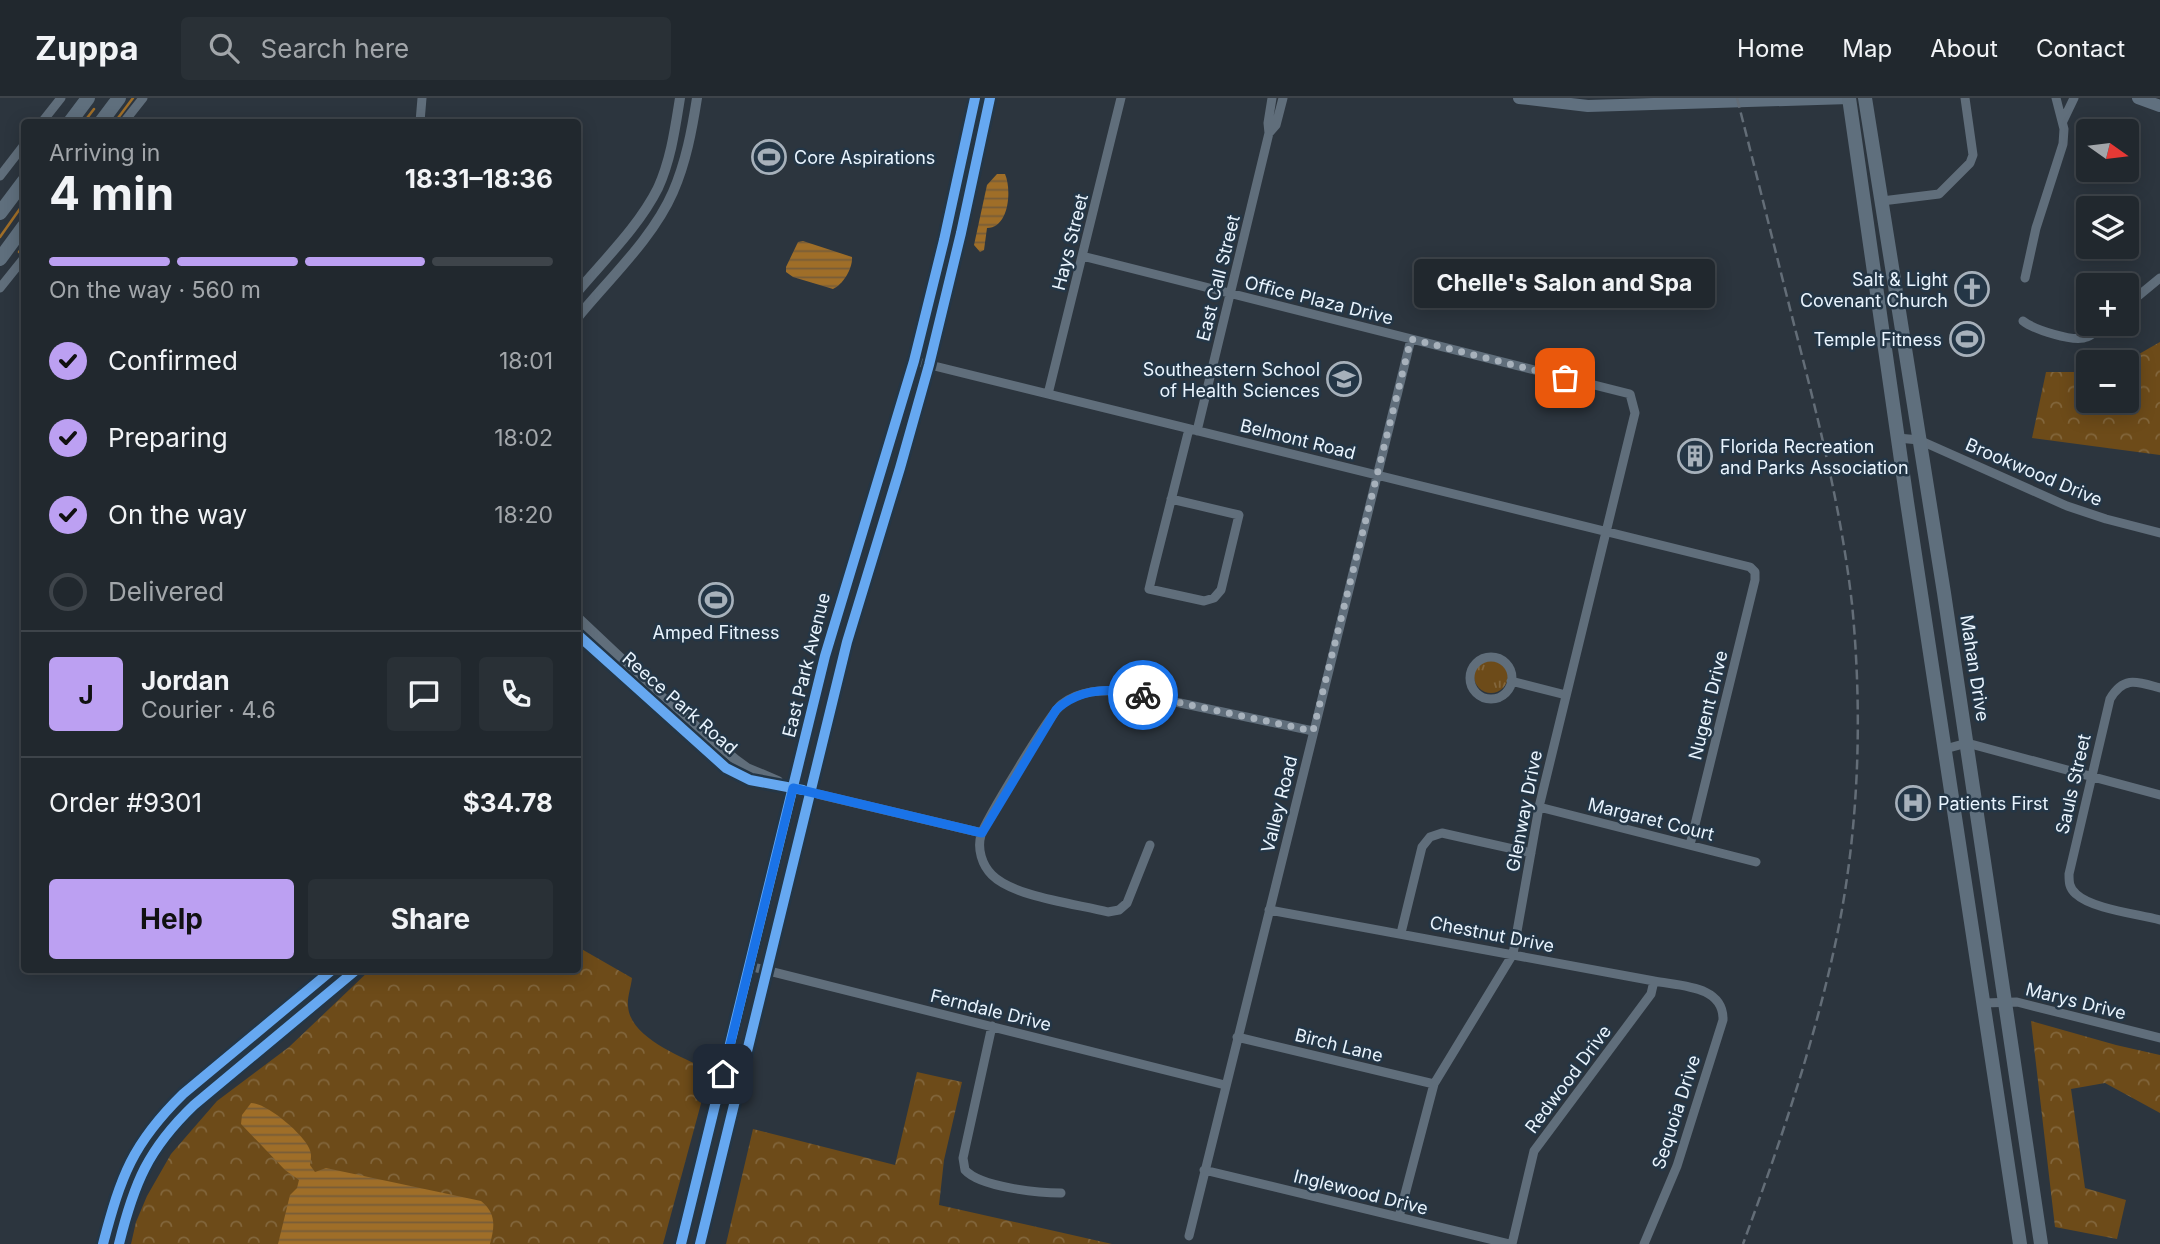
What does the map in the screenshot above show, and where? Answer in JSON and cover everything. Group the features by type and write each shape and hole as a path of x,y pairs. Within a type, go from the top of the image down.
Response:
{"main road":[{"path":"71,119 88,98"},
{"path":"103,119 119,98"},
{"name":"East Park Avenue","path":"681,1244 842,595 914,361 975,98"},
{"name":"East Park Avenue","path":"700,1244 850,631 929,365 990,98"},
{"path":"1519,98 1706,103 1849,98 2020,1244"},
{"name":"Mahan Drive","path":"1866,98 1967,743 2041,1244"},
{"path":"2138,98 2160,106"},
{"path":"0,203 21,184"},
{"path":"0,213 21,184"},
{"path":"0,260 21,230"},
{"path":"1882,329 1901,327"},
{"path":"1922,593 1944,593"}],"street":[{"path":"44,119 61,98"},
{"path":"126,119 143,98"},
{"path":"420,119 422,98"},
{"path":"581,287 635,224 657,189 672,148 680,98"},
{"path":"581,311 649,232 666,206 684,164 697,98"},
{"name":"Hays Street","path":"1048,394 1121,98"},
{"name":"East Call Street","path":"1171,499 1240,515 1221,590 1214,598 1204,601 1149,589 1171,499 1193,430 1230,293 1269,133 1272,98"},
{"name":"East Call Street","path":"1269,133 1276,125 1283,98"},
{"path":"1882,201 1939,194 1970,163 1973,155 1965,98"},
{"path":"2025,278 2036,228 2063,144 2063,122 2056,98"},
{"path":"2063,122 2074,98"},
{"path":"0,176 21,149"},
{"path":"651,198 666,206"},
{"name":"Office Plaza Drive","path":"1083,256 1630,394"},
{"path":"0,288 21,262"},
{"path":"2139,295 2160,278"},
{"path":"2023,321 2029,327 2074,339 2090,336"},
{"name":"Valley Road","path":"1189,1236 1411,339"},
{"name":"Belmont Road","path":"914,361 1750,567 1755,572"},
{"name":"Glenway Drive","path":"1399,1217 1434,1084 1513,954 1539,807 1634,413 1630,394"},
{"name":"Brookwood Drive","path":"1898,438 1919,440 2067,506 2160,533"},
{"name":"Nugent Drive","path":"1690,845 1755,572"},
{"name":"Reece Park Road","path":"581,621 665,700 736,760 747,768 793,788"},
{"name":"Reece Park Road","path":"581,638 726,768 751,780 809,792"},
{"path":"1494,657 1508,665 1511,681 1506,692 1500,696 1486,698 1473,689 1470,675 1474,664 1480,659 1494,657"},
{"path":"1511,681 1566,695"},
{"name":"Sauls Street","path":"2160,688 2132,682 2121,685 2110,699 2068,884 2074,892 2089,902 2160,920"},
{"path":"1150,845 1127,903 1119,910 1108,912 1004,885 992,875 981,854 982,833 1056,710 1077,696 1103,690 1123,691 1313,731"},
{"path":"1945,749 1967,743 2160,795"},
{"path":"809,792 982,833"},
{"name":"Margaret Court","path":"1539,807 1756,862"},
{"path":"1401,933 1422,847 1430,837 1442,833 1531,853"},
{"name":"Chestnut Drive","path":"1269,910 1709,993"},
{"name":"Ferndale Drive","path":"749,966 1225,1084"},
{"path":"103,1244 118,1190 134,1152 146,1134 174,1103 328,973"},
{"path":"119,1244 127,1209 142,1172 152,1152 170,1128 352,973"},
{"name":"Redwood Drive","path":"1511,1244 1534,1151 1651,994 1654,981"},
{"name":"Sequoia Drive","path":"1644,1244 1676,1166 1723,1020 1719,1003 1709,993"},
{"name":"Marys Drive","path":"1984,1003 2017,1002 2160,1038"},
{"path":"992,1027 964,1158 965,1170 974,1178 1032,1192 1061,1193"},
{"name":"Birch Lane","path":"1237,1037 1434,1084"},
{"path":"174,1103 183,1115"},
{"name":"Inglewood Drive","path":"1204,1170 1511,1244"}],"green space":[{"path":"2160,342 2160,455 2032,438 2046,372 2076,372 2076,413 2139,413 2139,354"},
{"path":"1491,659 1503,664 1508,676 1503,688 1491,693 1479,688 1474,676 1479,664"},
{"path":"581,949 632,978 628,1006 637,1028 670,1052 704,1068 706,1085 663,1244 131,1244 136,1222 147,1196 171,1154 217,1101 289,1047 367,973 581,973"},
{"path":"2031,1021 2160,1055 2160,1113 2105,1083 2071,1089 2085,1188 2126,1200 2117,1239 2055,1227"},
{"path":"917,1072 962,1082 944,1160 939,1205 1112,1244 726,1244 753,1129 895,1165"}],"shaded area":[{"path":"997,174 1005,174 1007,207 1000,222 987,228 984,250 980,252 974,245 987,185"},
{"path":"803,241 852,257 849,271 837,287 833,289 793,277 786,272 798,242"},
{"path":"251,1103 266,1108 300,1135 310,1150 310,1165 315,1172 326,1168 481,1201 492,1215 490,1244 278,1244 290,1195 297,1188 299,1180 285,1170 241,1124 242,1115"}],"waterway":[{"path":"117,119 133,98"},
{"path":"86,119 94,109"},
{"path":"0,237 21,207"}],"railway":[{"path":"1737,98 1837,506 1852,604 1858,732 1854,818 1835,945 1794,1096 1743,1244"}],"cycle path":[{"path":"681,1244 825,656 914,361 975,98"},
{"path":"700,1244 847,642 929,365 990,98"},
{"path":"581,638 726,768 750,780 803,790"},
{"path":"103,1244 116,1199 131,1162 166,1112 183,1094 328,973"},
{"path":"119,1244 145,1168 178,1121 352,973"}],"way so far":[{"path":"1143,695 1313,731 1411,339 1565,378"}],"place":[{"name":"Core Aspirations","path":"769,157"},
{"name":"Salt & Light Covenant Church","path":"1972,289"},
{"name":"Temple Fitness","path":"1967,339"},
{"name":"Chelle's Salon and Spa","path":"1565,378"},
{"name":"Southeastern School of Health Sciences","path":"1344,379"},
{"name":"Florida Recreation and Parks Association","path":"1695,456"},
{"name":"Amped Fitness","path":"716,600"},
{"name":"Patients First","path":"1913,803"}],"route":[{"path":"723,1074 793,788 982,833 1062,704 1088,692 1103,690 1143,695"}]}
